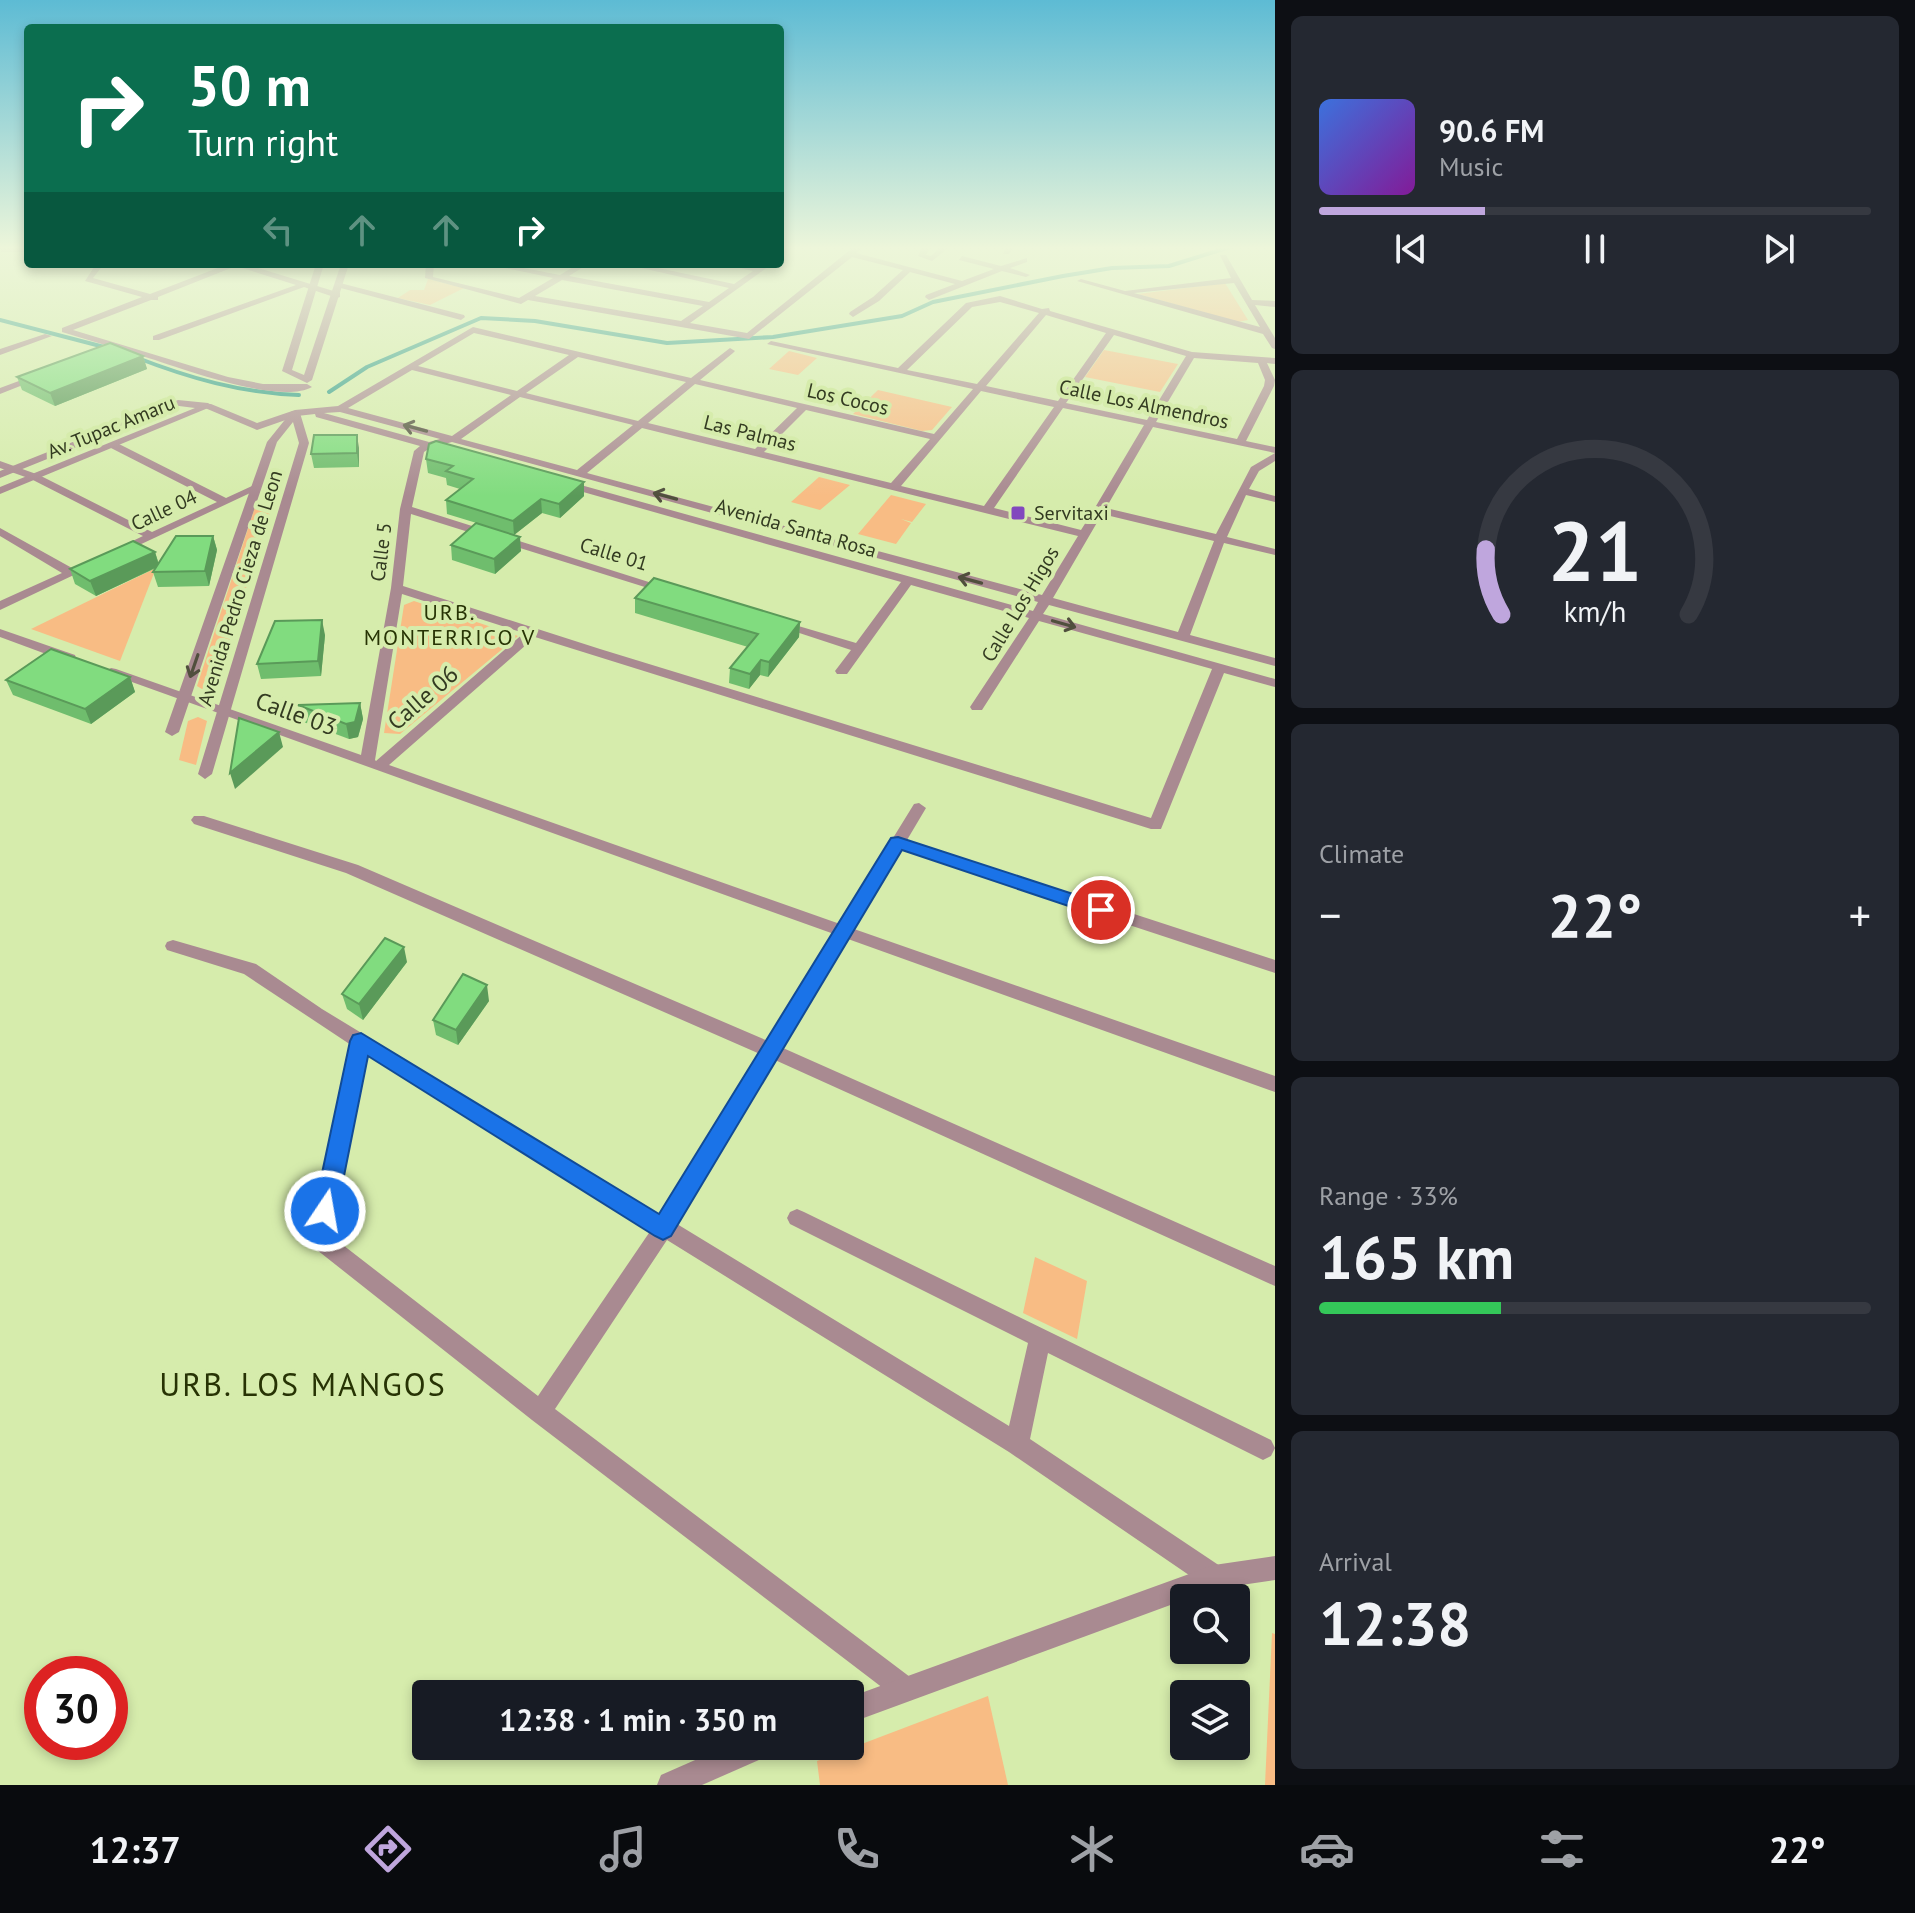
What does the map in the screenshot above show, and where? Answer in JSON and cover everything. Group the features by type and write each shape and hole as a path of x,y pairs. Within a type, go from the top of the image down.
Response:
{"street":[{"path":"67,329 220,380 305,390"},
{"path":"156,338 180,329"},
{"path":"300,329 287,371 305,390"},
{"name":"Avenida Pedro Cieza de Leon","path":"205,774 304,443 301,412 305,390 325,329"},
{"path":"708,329 749,336 757,329"},
{"path":"900,371 944,329"},
{"path":"894,487 1029,329"},
{"path":"1107,329 1191,355 1275,361"},
{"path":"1257,329 1267,332"},
{"path":"1265,329 1275,346"},
{"name":"Los Cocos","path":"410,367 473,330 935,437"},
{"path":"987,510 1112,331"},
{"path":"0,352 48,336"},
{"name":"Calle Los Almendros","path":"771,344 1275,453"},
{"path":"580,473 730,351"},
{"path":"428,445 454,439 576,354"},
{"name":"Calle Los Higos","path":"977,707 1036,616 1191,355"},
{"path":"1240,443 1269,386 1270,380 1261,360"},
{"path":"340,409 410,367"},
{"name":"Las Palmas","path":"410,367 1083,534"},
{"path":"0,391 44,375"},
{"name":"Av. Tupac Amaru","path":"0,475 178,403 208,406"},
{"name":"Avenida Santa Rosa","path":"208,406 257,427 301,412 340,409 1275,662"},
{"name":"Av. Tupac Amaru","path":"0,491 208,406"},
{"path":"757,453 804,407"},
{"path":"301,412 543,478"},
{"name":"Avenida Pedro Cieza de Leon","path":"172,732 272,442 301,412"},
{"path":"113,445 225,502"},
{"name":"Calle 5","path":"373,765 406,509 419,451 428,445"},
{"path":"1182,638 1220,539 1243,491 1255,469 1275,453"},
{"path":"0,464 35,477 152,536"},
{"name":"Avenida Santa Rosa","path":"558,482 1275,683"},
{"name":"Calle 04","path":"111,555 256,488"},
{"path":"1243,491 1275,499"},
{"name":"Calle 01","path":"406,509 682,594"},
{"path":"1097,509 1275,552"},
{"path":"0,531 71,573"},
{"path":"3,602 98,561"},
{"path":"842,671 908,580"},
{"path":"397,588 1156,825 1219,668"},
{"path":"770,621 858,648"},
{"name":"Calle 06","path":"373,765 533,632"},
{"name":"Calle 03","path":"0,633 1275,1084"},
{"path":"540,1412 663,1229 919,808"},
{"path":"199,820 352,869 770,1050 1275,1276"},
{"path":"898,843 1275,967"},
{"path":"173,946 250,969 663,1229 1017,1444 1214,1577"},
{"path":"361,1041 319,1239 540,1412 905,1689"},
{"path":"797,1218 1263,1448"},
{"path":"1017,1444 1040,1340"},
{"path":"864,1705 1214,1577 1275,1568"},
{"path":"671,1785 727,1760"}],"shaded area":[{"path":"1104,350 1178,364 1160,392 1085,377"},
{"path":"789,351 817,358 798,375 769,369"},
{"path":"878,390 952,407 932,430 922,431 853,414"},
{"path":"819,477 850,485 820,510 791,502"},
{"path":"891,495 926,504 912,522 901,519 911,523 896,544 858,534"},
{"path":"264,503 272,507 215,685 202,689 197,686 255,507"},
{"path":"156,568 120,661 31,629"},
{"path":"414,601 518,636 400,734 384,733 404,605"},
{"path":"198,717 207,721 196,765 179,760 188,721"},
{"path":"1035,1257 1087,1281 1077,1339 1023,1313"},
{"path":"1272,1633 1275,1634 1275,1785 1265,1785"},
{"path":"988,1696 1008,1785 820,1785 817,1761 864,1760 864,1743"}],"building":[{"path":"110,343 143,356 50,393 17,377"},
{"path":"314,435 357,435 357,453 311,454"},
{"path":"436,441 584,482 559,504 541,499 513,521 446,500 473,479 446,471 453,466 426,459 429,444"},
{"path":"476,523 520,537 494,559 451,545"},
{"path":"176,536 213,536 205,571 153,572"},
{"path":"133,541 155,552 90,581 70,569"},
{"path":"654,578 800,622 769,662 761,660 750,674 730,668 758,634 635,598"},
{"path":"322,620 318,661 257,664 275,621"},
{"path":"51,649 130,677 85,709 6,680"},
{"path":"360,703 355,722 346,724 298,705"},
{"path":"239,718 279,732 230,773"},
{"path":"385,938 404,947 359,1004 342,994"},
{"path":"463,974 487,985 456,1030 433,1020"}],"waterway":[{"path":"36,329 108,348"},
{"path":"329,392 367,367 455,329"},
{"path":"585,329 667,343 773,337 820,329"},
{"path":"135,357 216,383 299,395"}],"place":[{"name":"Servitaxi","path":"1018,513"}],"district":[{"name":"URB. MONTERRICO V","path":"450,624"},
{"name":"URB. LOS MANGOS","path":"303,1385"}],"route":[{"path":"325,1211 361,1041 663,1229 898,843 1101,910"}]}
